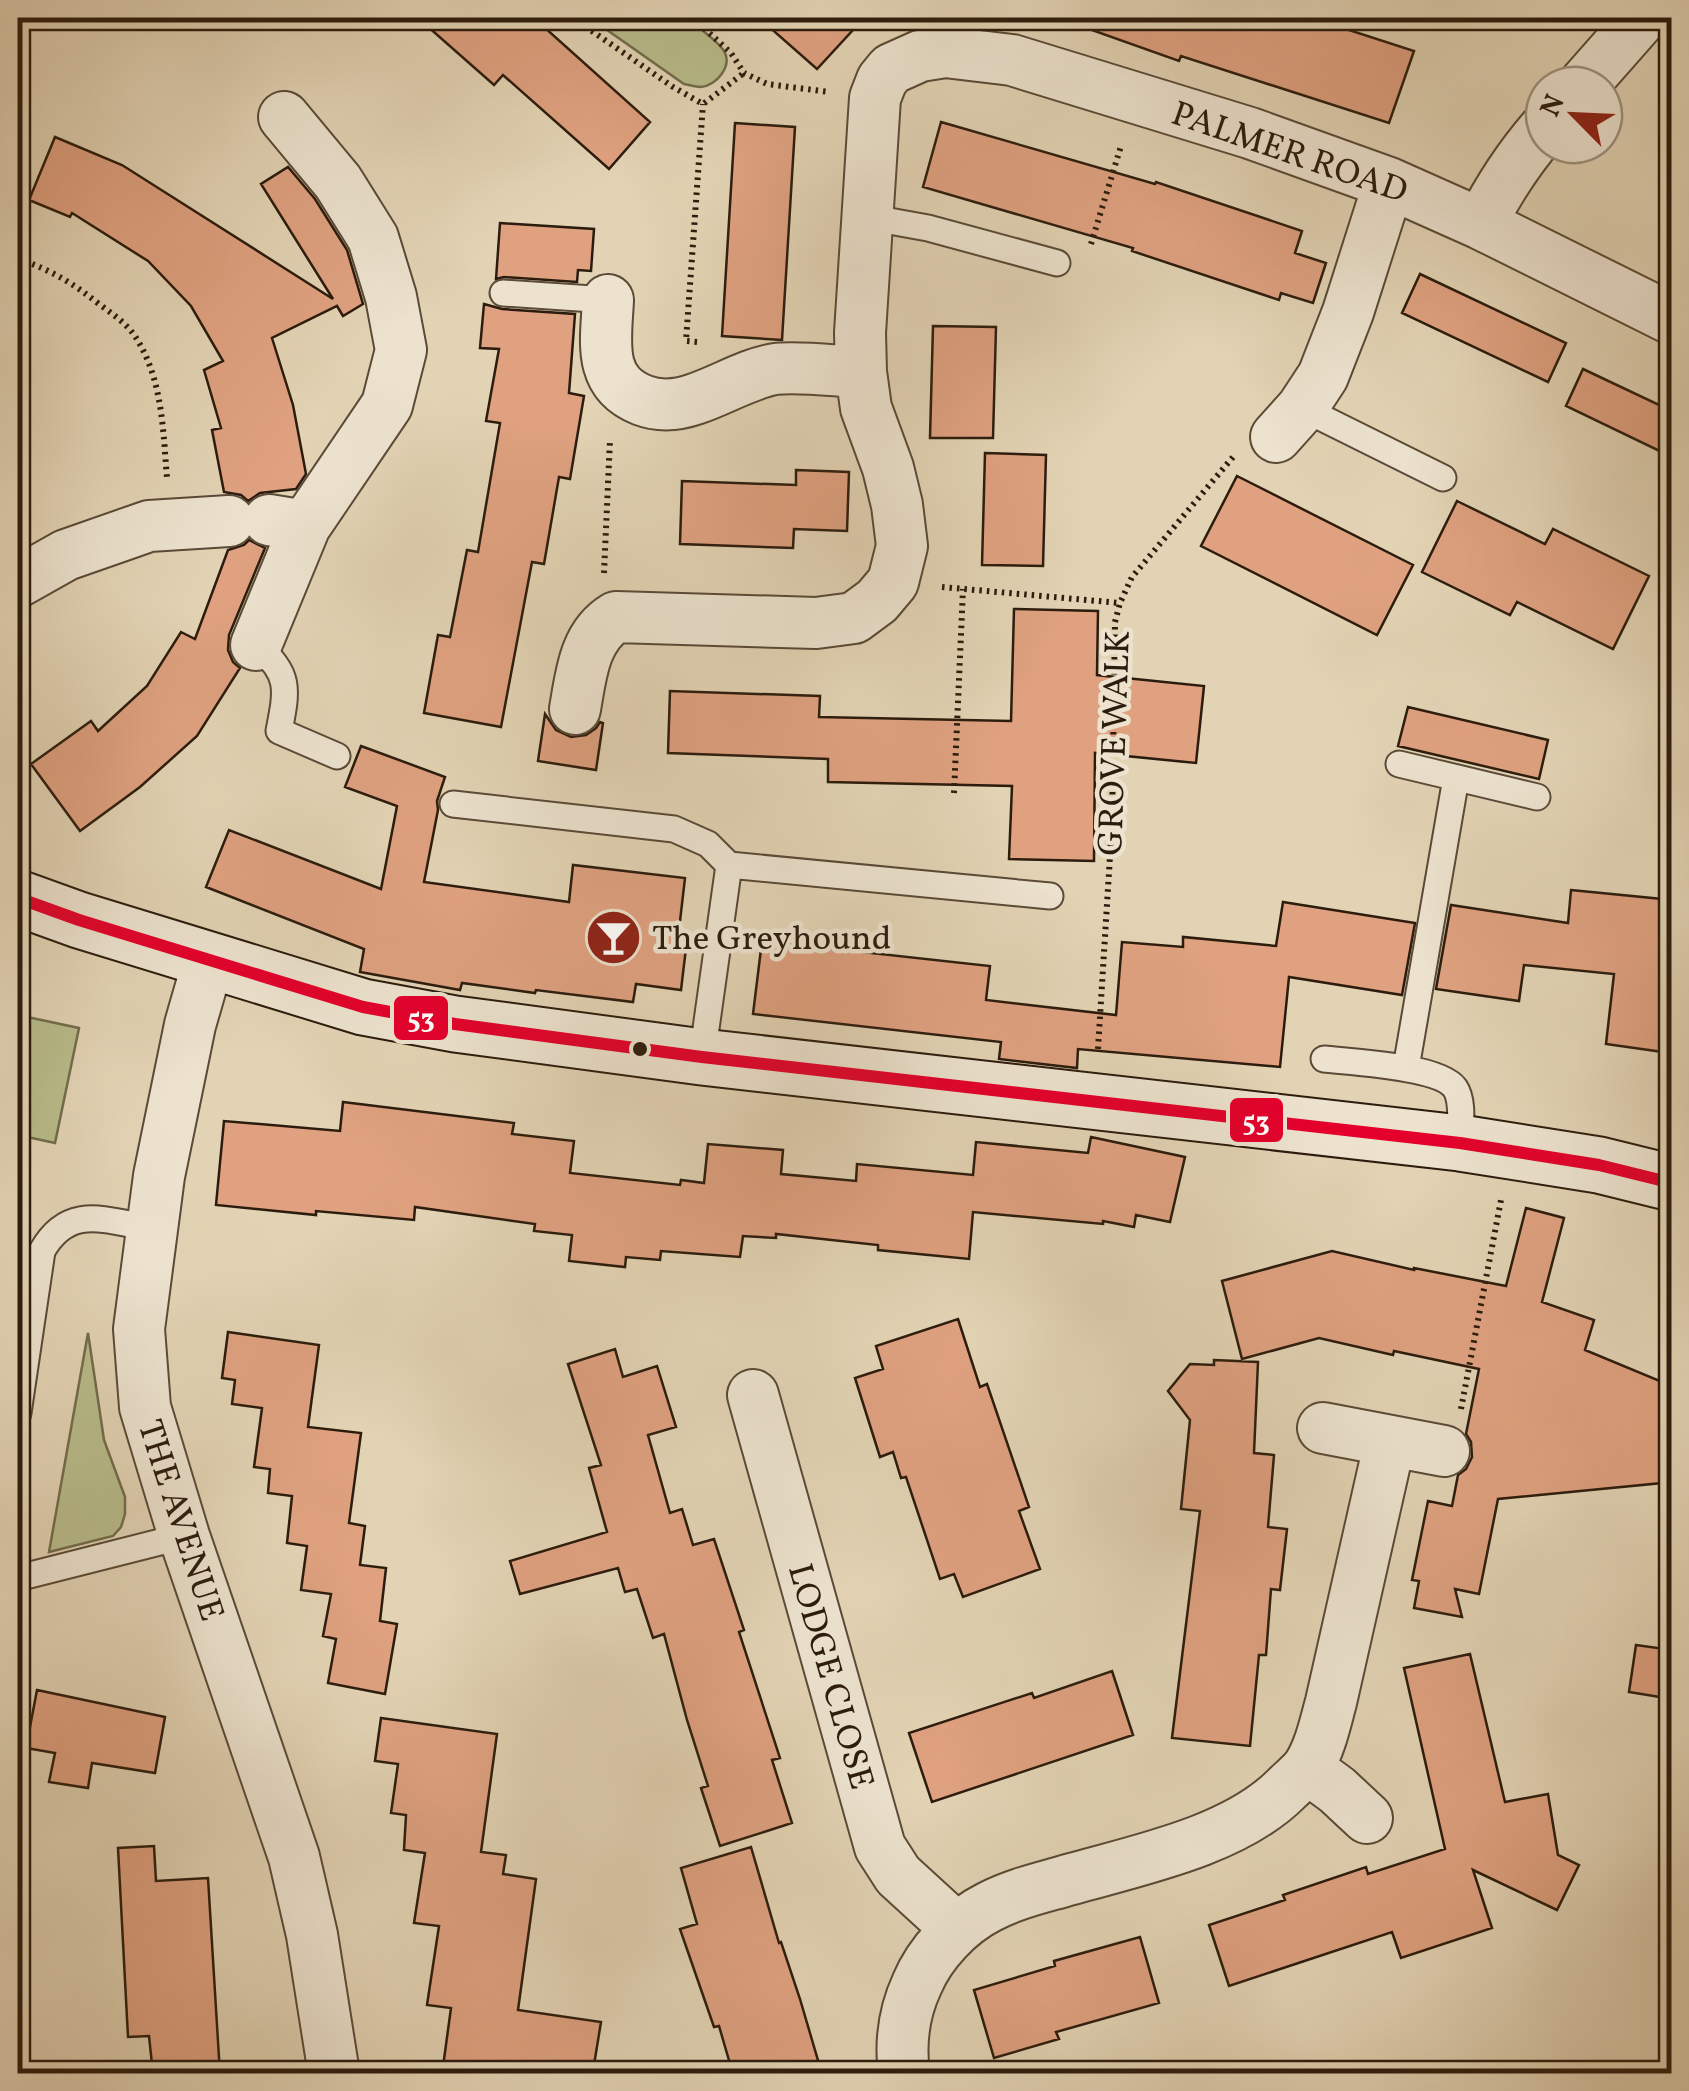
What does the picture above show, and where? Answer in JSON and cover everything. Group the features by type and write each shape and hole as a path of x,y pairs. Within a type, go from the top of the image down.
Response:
{"main road":[{"path":"18,898 363,1006 455,1024 702,1057 1486,1147 1599,1165 1672,1183"}],"street":[{"path":"1601,65 1642,18"},
{"name":"PALMER ROAD","path":"883,84 920,56 1016,39 1136,98 1250,133 1389,183 1672,319"},
{"path":"574,709 584,660 604,624 616,617 816,623 854,618 893,582 902,546 897,504 866,408 860,333 867,217 883,84"},
{"path":"256,645 268,523 388,405 401,350 374,238 338,182 284,117"},
{"path":"1481,224 1524,153"},
{"path":"1289,422 1323,376 1389,183"},
{"path":"608,300 606,352 612,379 630,395 650,403 669,405 694,399 776,369 861,372"},
{"path":"21,572 149,526 268,523"},
{"name":"THE AVENUE","path":"209,959 190,1025 158,1176 139,1329 145,1408 184,1536 294,1857 312,1936 334,2074"},
{"name":"LODGE CLOSE","path":"753,1395 880,1847 898,1875 957,1930"},
{"path":"1322,1428 1444,1452"},
{"path":"904,2074 902,2048 912,1995 922,1970 957,1930 986,1908 1020,1894 1224,1831 1273,1802 1307,1768 1320,1742 1331,1702 1390,1441"},
{"path":"1307,1768 1367,1818"}],"lane":[{"path":"867,217 928,228 1057,262"},
{"path":"503,293 608,300"},
{"path":"1289,422 1443,478"},
{"path":"256,645 273,658 283,674 286,693 279,731 336,756"},
{"path":"1400,764 1537,797"},
{"path":"1406,1068 1456,778"},
{"path":"453,804 674,829 708,844 729,864 1050,896"},
{"path":"702,1057 729,864"},
{"path":"1324,1059 1406,1068 1441,1077 1454,1085 1486,1147"},
{"path":"18,1413 42,1251 52,1233 72,1220 88,1219 152,1228"},
{"path":"18,1578 184,1536"}],"path":[{"path":"573,18 702,104"},
{"path":"693,18 731,52 744,72 767,84 883,84"},
{"path":"694,399 701,342 686,341 702,104 744,72"},
{"path":"1057,262 1088,251 1136,98"},
{"path":"18,259 74,284 123,322 138,340 161,407 170,524"},
{"path":"612,379 604,580 616,617"},
{"name":"GROVE WALK","path":"1092,1100 1112,824 1115,622 1120,603 1132,578 1247,440 1289,422"},
{"path":"893,582 1120,603"},
{"path":"954,794 963,589"},
{"path":"1444,1452 1460,1413 1486,1147"}],"green space":[{"path":"590,18 686,18 721,47 726,57 725,69 707,86 684,84"},
{"path":"18,1015 79,1028 55,1143 18,1135"},
{"path":"88,1333 104,1440 125,1497 125,1514 113,1536 49,1552"}],"building":[{"path":"418,18 534,18 650,122 609,169 503,75 494,85"},
{"path":"759,18 864,18 817,69"},
{"path":"1073,18 1312,18 1414,51 1389,123 1181,56 1179,61 1072,23"},
{"path":"941,122 1156,182 1302,231 1295,253 1326,263 1313,303 1281,293 1279,300 1132,251 1133,248 923,187"},
{"path":"735,123 795,127 782,340 722,336"},
{"path":"55,137 122,165 333,299 261,184 288,167 315,199 347,250 363,304 343,316 337,306 272,338 293,405 306,474 296,489 260,493 248,501 241,495 224,492 212,430 221,428 204,370 223,361 191,306 148,261 72,213 70,217 29,200"},
{"path":"500,223 594,229 591,271 578,270 577,282 496,279"},
{"path":"1420,274 1566,343 1548,382 1402,313"},
{"path":"484,304 502,309 575,314 569,393 584,396 570,479 559,477 544,564 532,562 501,727 424,713 438,635 450,637 467,550 478,552 500,423 486,421 499,349 480,348"},
{"path":"933,326 996,327 993,438 930,438"},
{"path":"1583,369 1672,411 1672,457 1566,406"},
{"path":"985,453 1046,455 1043,566 982,565"},
{"path":"796,470 849,472 847,531 794,529 793,548 680,544 682,481 796,485"},
{"path":"1237,476 1413,565 1377,635 1201,546"},
{"path":"1457,501 1545,544 1553,529 1649,576 1613,649 1517,602 1510,615 1422,572"},
{"path":"249,540 265,548 229,635 228,650 240,668 197,736 140,787 80,831 31,764 91,721 98,731 147,686 181,632 195,639 228,550"},
{"path":"1014,609 1098,611 1097,675 1204,686 1196,763 1095,753 1094,861 1009,859 1012,786 828,782 828,759 668,753 670,691 820,696 819,717 1011,721"},
{"path":"1408,707 1548,740 1539,779 1398,746"},
{"path":"545,714 556,730 571,737 586,735 603,723 596,770 538,761"},
{"path":"361,746 445,777 437,801 424,882 569,902 573,865 685,878 677,947 686,948 681,990 636,984 633,1002 462,983 460,990 360,972 364,949 206,887 229,830 381,889 397,806 345,787"},
{"path":"1571,890 1672,900 1672,1045 1665,1044 1663,1052 1606,1044 1614,974 1524,965 1519,1001 1436,989 1451,905 1568,923"},
{"path":"1283,902 1415,923 1402,995 1289,977 1280,1067 1078,1049 1077,1068 999,1059 1001,1042 753,1014 762,941 990,966 986,1000 1116,1015 1122,942 1183,947 1183,937 1276,946"},
{"path":"343,1102 514,1123 512,1134 574,1141 570,1173 680,1185 681,1180 704,1183 708,1144 783,1150 781,1174 856,1181 857,1164 973,1175 976,1142 1088,1153 1091,1137 1185,1157 1170,1222 1136,1215 1134,1227 1103,1221 973,1212 969,1259 776,1234 776,1238 743,1236 740,1257 661,1251 660,1260 626,1257 625,1267 569,1261 572,1235 534,1231 535,1224 415,1207 414,1220 216,1205 224,1121 340,1131"},
{"path":"1526,1208 1564,1218 1542,1302 1594,1320 1585,1350 1672,1386 1672,1482 1498,1499 1479,1594 1455,1589 1462,1617 1414,1608 1419,1581 1412,1580 1428,1501 1452,1506 1458,1475 1472,1457 1466,1434 1479,1369 1319,1338 1242,1359 1222,1281 1332,1251 1506,1286"},
{"path":"958,1319 980,1387 987,1384 1029,1507 1019,1511 1040,1569 963,1597 954,1574 940,1579 906,1477 901,1478 893,1452 880,1457 855,1378 883,1369 876,1346"},
{"path":"228,1332 319,1345 308,1427 361,1433 349,1523 365,1526 360,1565 386,1568 380,1621 397,1624 385,1694 328,1683 336,1639 323,1636 331,1594 301,1590 307,1546 287,1543 292,1496 268,1493 270,1469 254,1467 262,1408 232,1404 235,1380 222,1378"},
{"path":"615,1349 623,1377 657,1366 676,1427 648,1435 670,1513 682,1509 693,1545 714,1539 780,1758 772,1760 792,1823 720,1846 701,1788 708,1786 664,1634 653,1638 637,1589 625,1592 618,1568 520,1594 510,1561 607,1532 589,1468 601,1465 568,1364"},
{"path":"1214,1360 1258,1362 1254,1453 1274,1455 1268,1527 1287,1529 1280,1590 1271,1589 1266,1655 1259,1655 1250,1746 1172,1738 1200,1511 1181,1509 1190,1420 1168,1391 1190,1364 1214,1365"},
{"path":"1636,1645 1672,1650 1672,1699 1629,1692"},
{"path":"1470,1654 1505,1802 1548,1794 1558,1855 1579,1865 1557,1910 1473,1870 1492,1928 1401,1958 1392,1932 1229,1986 1209,1925 1366,1867 1368,1874 1445,1849 1404,1668"},
{"path":"1112,1671 1133,1735 932,1802 909,1733 1032,1693 1034,1698"},
{"path":"37,1690 165,1717 155,1773 92,1763 88,1788 49,1782 55,1753 26,1748"},
{"path":"381,1718 497,1734 481,1852 506,1855 503,1874 536,1879 518,2010 601,2022 593,2071 545,2064 543,2074 442,2074 451,2008 427,2005 439,1926 414,1923 425,1853 404,1850 406,1815 391,1813 398,1764 375,1761"},
{"path":"154,1846 156,1881 208,1878 220,2074 153,2074 149,2036 128,2037 118,1848"},
{"path":"751,1847 822,2074 733,2074 719,2026 714,2027 680,1929 697,1924 681,1868"},
{"path":"1140,1937 1159,2003 1056,2032 1059,2039 994,2058 974,1990 1055,1966 1054,1961"}],"transit line":[{"name":"53","path":"18,898 363,1007 455,1024 702,1057 1460,1143 1599,1165 1672,1183"}],"place":[{"name":"The Greyhound","path":"613,937"}]}
